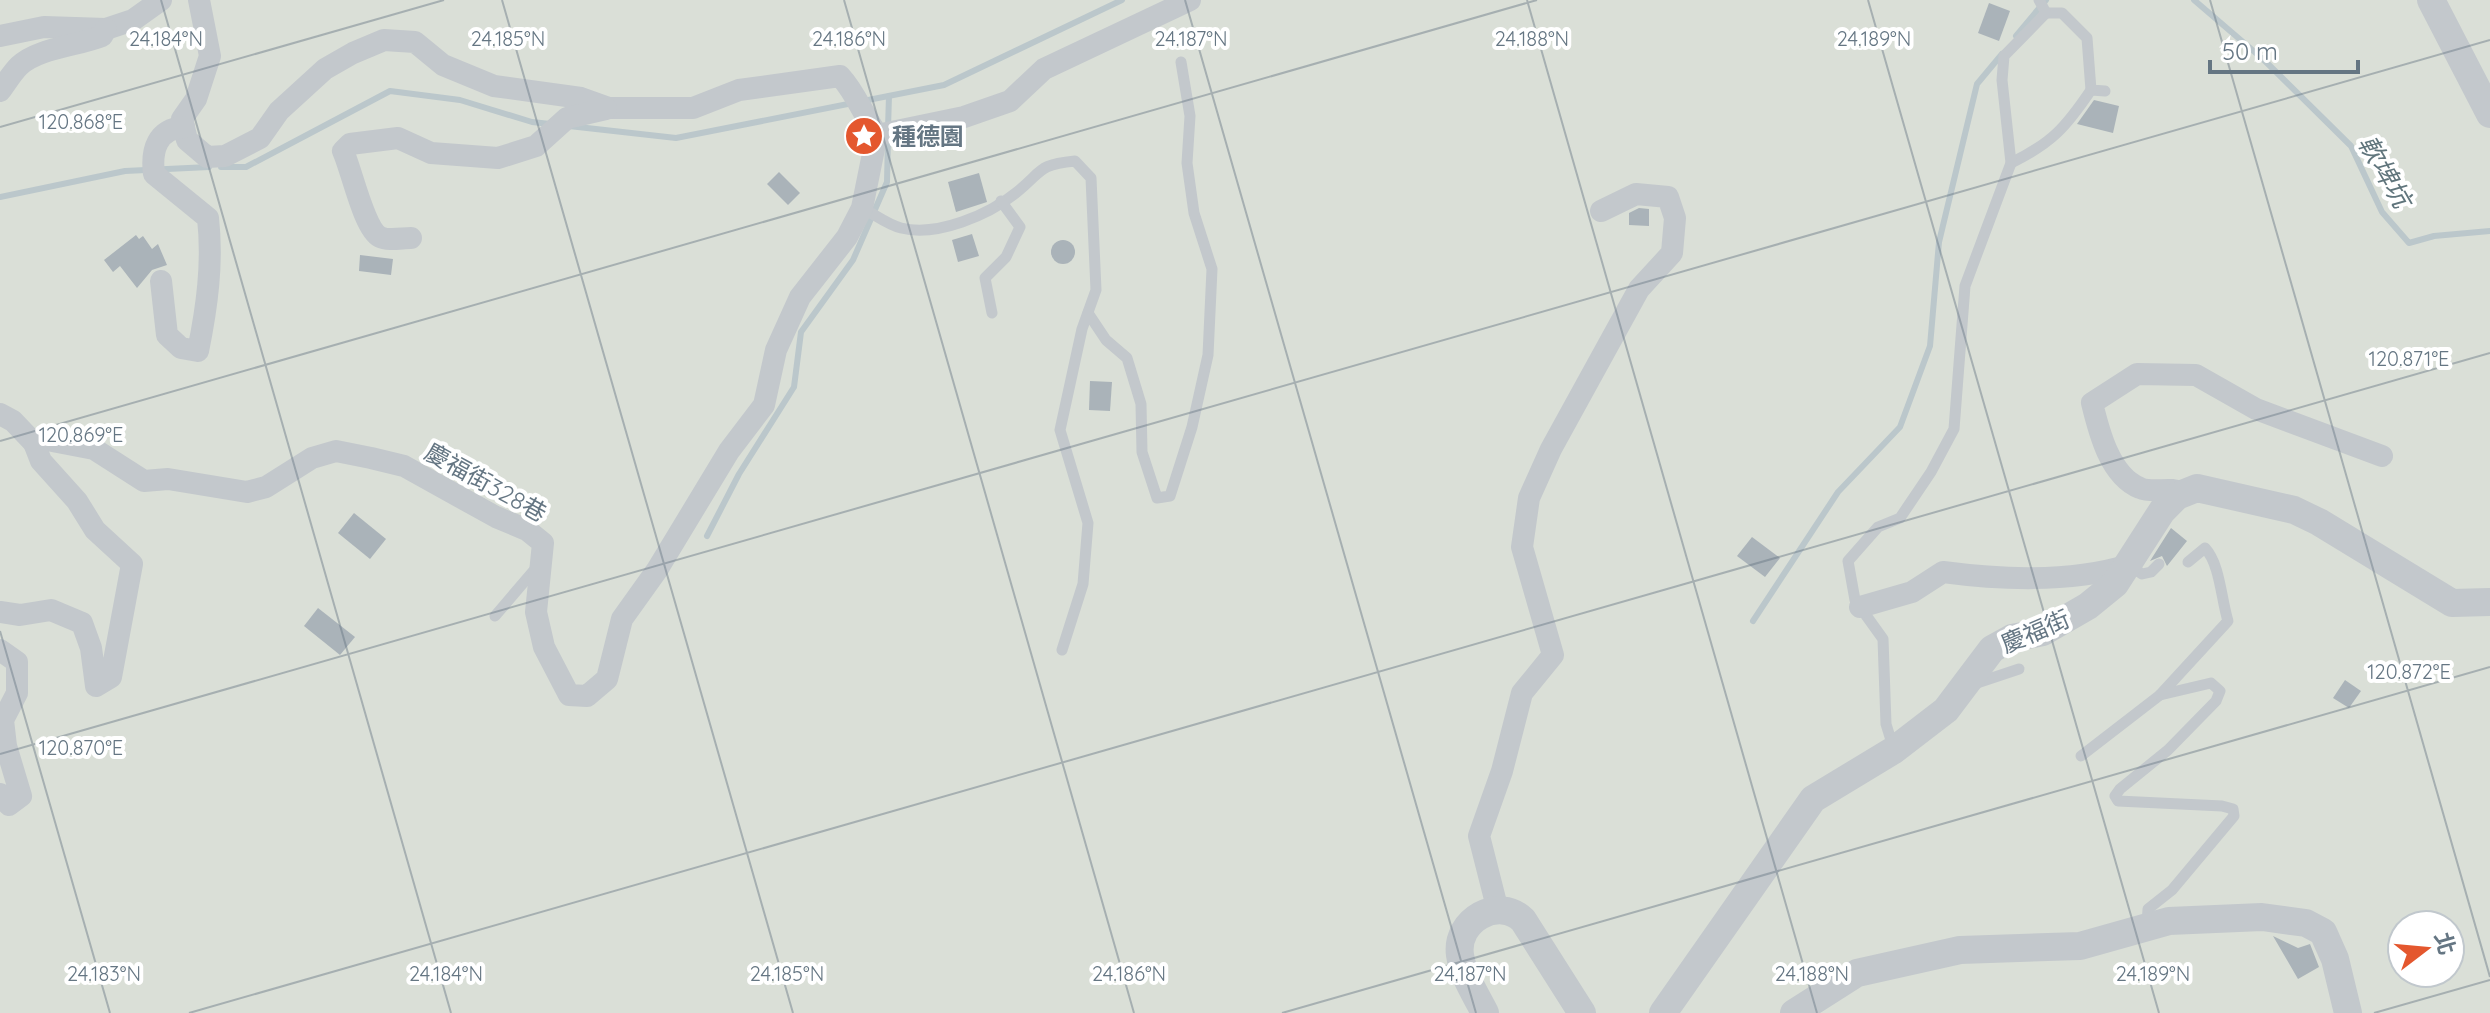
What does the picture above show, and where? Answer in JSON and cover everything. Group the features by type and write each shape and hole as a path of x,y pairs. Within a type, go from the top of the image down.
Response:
{"street":[{"path":"0,36 44,27 106,29 133,20 161,0"},
{"path":"199,0 210,56 196,99 182,119 187,140 207,157 237,151 260,138 279,111 325,69 384,40 415,42 443,65 494,86 581,98 609,108"},
{"path":"411,238 381,238 368,226 353,173 343,151 350,144 398,138 431,153 498,158 536,146 559,125 609,108 693,108 739,90 840,76 853,89 861,112 884,133 964,117 1010,101 1044,69 1190,0"},
{"path":"2431,0 2490,114"},
{"path":"0,91 19,66 40,51 71,48 102,36 106,29"},
{"path":"161,281 167,335 181,348 198,351 206,315 212,254 208,218 153,166 157,140 171,128 184,127"},
{"name":"慶福街328巷","path":"34,443 42,439 94,449 144,481 168,479 247,492 266,487 312,458 336,451 393,463 527,530 543,543 536,612 544,647 569,695 587,696 607,679 622,619 628,609 657,570 729,451 764,405 776,350 800,297 847,237 863,209 884,133"},
{"path":"1497,907 1479,836 1502,771 1522,693 1553,655 1522,547 1529,498 1551,449 1639,289 1672,253 1675,218 1668,197 1636,194 1601,211"},
{"path":"2382,456 2256,409 2196,375 2137,374 2092,403 2101,437 2122,475 2142,489 2176,489 2183,493 2197,488 2294,510 2452,603 2490,602"},
{"path":"0,414 13,421 34,443 41,461 77,501 95,530 132,564 111,677 96,686 91,648 82,623 51,610 20,615 0,612"},
{"name":"慶福街","path":"1663,1013 1813,799 1894,750 1946,710 1992,649 2012,638 2043,632 2088,606 2115,584 2162,511 2183,493"},
{"path":"1860,607 1912,592 1943,572 1989,578 2093,576 2129,565"},
{"path":"0,650 17,662 17,693 3,720 6,746 21,796 9,805 0,794"},
{"path":"1485,1013 1466,977 1459,952 1472,921 1497,907 1513,909 1523,920 1582,1013"},
{"path":"1794,1013 1857,973 1960,950 2080,946 2169,921 2262,917 2306,923 2323,932 2335,959 2348,1013"}],"lane":[{"path":"2039,0 2046,13"},
{"path":"1894,750 1886,724 1883,639 1860,607 1848,561 1878,527 1900,518 1954,429 1965,286 2011,163 2002,80 2004,56 2046,13 2062,13 2087,38 2091,90 2065,129 2041,148 2011,163"},
{"path":"1088,313 1106,340 1127,358 1141,404 1142,452 1157,498 1170,496 1192,427 1208,355 1212,269 1194,213 1187,163 1190,116 1181,62"},
{"path":"2091,90 2105,91"},
{"path":"863,209 899,228 927,231 958,222 1016,193 1045,164 1075,161 1091,178 1096,290 1060,430 1088,523 1083,584 1062,650"},
{"path":"992,313 985,278 1006,257 1020,227 1001,201"},
{"path":"2081,756 2160,695 2228,621 2218,589 2216,560 2205,548 2188,562"},
{"path":"495,616 542,561"},
{"path":"2129,565 2142,574 2151,572 2159,564"},
{"path":"1962,689 2019,669"},
{"path":"2146,929 2148,909 2172,890 2234,816 2233,809 2222,806 2118,801 2115,796 2120,789 2168,750 2216,701 2220,691 2211,683 2160,695"}],"shaded area":[{"path":"0,0 2490,0 2490,1013 0,1013"}],"building":[{"path":"1989,3 2010,11 1999,41 1978,33"},
{"path":"2094,100 2119,106 2113,133 2077,124"},
{"path":"779,172 800,193 788,205 767,184"},
{"path":"979,173 987,202 956,212 948,182"},
{"path":"1639,208 1649,209 1649,226 1629,225 1629,213"},
{"path":"972,234 979,256 958,262 952,240"},
{"path":"136,235 139,239 143,236 152,249 158,244 167,265 152,270 137,288 120,266 113,272 104,260"},
{"path":"1063,240 1074,247 1075,252 1068,263 1063,264 1052,257 1051,252 1058,241"},
{"path":"360,255 393,259 391,275 359,271"},
{"path":"1090,381 1112,382 1110,411 1089,410"},
{"path":"354,513 386,539 370,559 338,533"},
{"path":"2171,528 2187,541 2167,566 2162,556 2150,561"},
{"path":"1752,537 1780,558 1765,577 1737,556"},
{"path":"318,608 355,637 340,655 304,626"},
{"path":"2345,680 2361,691 2349,708 2333,698"},
{"path":"2273,936 2298,948 2310,944 2319,967 2298,979"}],"waterway":[{"path":"569,126 676,138 944,85 1122,0"},
{"path":"2016,36 2046,0"},
{"name":"軟埤坑","path":"2194,0 2264,60 2351,146 2382,212 2409,243 2434,236 2490,231"},
{"path":"1753,621 1838,492 1900,427 1930,346 1939,242 1977,84 2002,54"},
{"path":"221,167 246,167 390,91 460,100 532,122 550,124"},
{"path":"888,128 889,96"},
{"path":"707,536 739,474 794,387 801,332 853,260 887,182 888,139"},
{"path":"0,197 125,171 209,167"}],"place":[{"name":"種德園","path":"864,136"}]}
